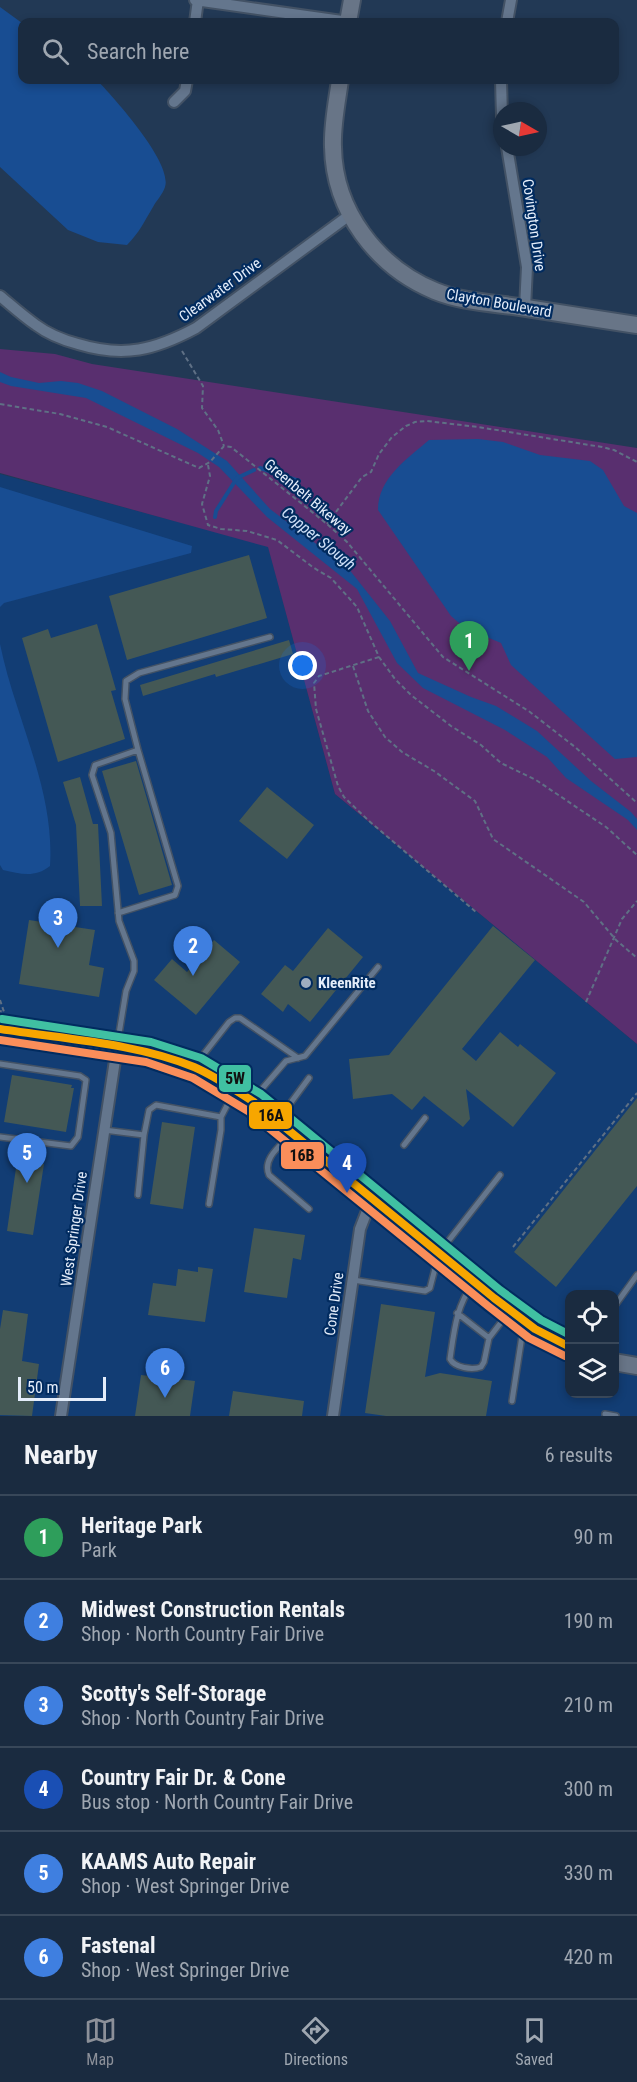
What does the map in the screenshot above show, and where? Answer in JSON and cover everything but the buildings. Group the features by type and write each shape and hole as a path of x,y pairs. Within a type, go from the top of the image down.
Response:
{"street":[{"path":"195,18 197,0 321,18"},
{"path":"349,18 352,0"},
{"path":"508,18 511,0"},
{"path":"174,102 185,91 186,84"},
{"name":"Clayton Boulevard","path":"339,84 333,128 333,149 341,193 360,230 382,256 417,283 452,296 637,325"},
{"path":"501,84 502,102"},
{"name":"Covington Drive","path":"508,156 527,267 525,308"},
{"name":"Clearwater Drive","path":"0,296 36,326 66,341 106,351 125,352 148,349 172,341 196,328 351,214"},
{"path":"0,1029 148,1052 194,1066 252,1101 510,1311 553,1340 565,1345"},
{"name":"West Springer Drive","path":"61,1416 117,1047"},
{"name":"Cone Drive","path":"333,1416 360,1229 372,1198"},
{"path":"619,1363 637,1366"}],"lane":[{"path":"118,913 175,895 178,886 125,699 126,681 139,674 270,637"},
{"path":"117,1047 126,991 134,971 134,961 119,921 111,833 92,776 95,765 138,750"},
{"path":"252,1101 286,1061 305,1056 378,967"},
{"path":"194,1066 229,1022 235,1018 240,1018 298,1058"},
{"path":"0,1064 80,1076 86,1080 78,1137 71,1146 0,1137"},
{"path":"277,1121 309,1078"},
{"path":"209,1204 221,1130 220,1117 235,1090"},
{"path":"138,1194 149,1110 156,1105 220,1117"},
{"path":"404,1145 425,1118"},
{"path":"104,1130 144,1135"},
{"path":"292,1133 271,1156 266,1169 269,1175 309,1209"},
{"path":"353,1280 425,1291 430,1288 439,1253 500,1176"},
{"path":"619,1301 637,1275"},
{"path":"474,1282 457,1313 450,1359 452,1363 481,1367 489,1338 510,1311"},
{"path":"457,1313 489,1338"},
{"path":"512,1401 522,1336 529,1324"},
{"path":"605,1414 616,1416"}],"path":[{"path":"0,404 60,414 97,424 199,468 209,463 224,446 219,430 202,408 203,386 182,351"},
{"path":"327,524 362,477 371,472 379,454 392,437 415,422 427,421 468,426 602,447 637,462"},
{"name":"Greenbelt Bikeway","path":"224,446 231,447 347,542 443,657 530,712 575,747 637,803"},
{"path":"209,463 210,476 202,504 208,525 222,529 247,531 277,540 331,578 357,607 379,657 395,679 411,695 451,726 481,745 501,763 536,780 606,827 637,855"},
{"path":"379,657 336,669 319,676 314,683 316,709 338,786 344,797 369,821 477,912"},
{"path":"353,666 368,711 385,737 402,752 434,771 475,801 494,839 584,902 614,938 637,958"},
{"path":"586,1002 622,919 637,901"},
{"path":"0,1000 4,1012 0,1011"},
{"path":"513,1247 637,1093"}],"shaded area":[{"path":"0,7 18,20 18,84 101,84 151,147 165,176 165,187 138,232 127,245 98,242 68,230 0,167"},
{"path":"0,349 55,354 92,364 637,448 637,1044 335,794 268,547 0,473"},
{"path":"0,372 11,377 39,383 61,381 78,383 102,391 177,429 227,461 270,509 348,568 390,621 418,673 496,706 537,731 591,781 631,812 637,819 637,830 628,820 566,778 547,757 505,730 423,688 397,663 357,589 267,517 219,467 198,453 86,398 11,386 0,382"},
{"path":"478,439 503,442 540,455 590,461 603,470 624,506 637,513 637,757 615,759 511,665 501,643 465,628 451,616 378,510 379,499 388,479 403,462 429,440"},
{"path":"0,474 268,546 335,794 637,1044 637,1416 0,1416"},
{"path":"0,487 192,546 191,553 4,603 0,607"},
{"path":"0,644 46,809 50,837 50,866 33,874 3,870 0,865"}],"waterway":[{"path":"260,468 299,481"},
{"path":"215,517 216,511 237,478 254,470"}],"transit line":[{"name":"5W","path":"2,1019 151,1042 201,1058 261,1094 500,1290 541,1320 565,1332"},
{"name":"16A","path":"0,1029 148,1052 194,1067 225,1083 254,1102 494,1298 535,1329 565,1344"},
{"name":"16B","path":"0,1040 146,1062 193,1078 248,1111 529,1338 565,1356"}],"place":[{"name":"Heritage Park","path":"469,671"},
{"name":"Scotty's Self-Storage","path":"58,948"},
{"name":"Midwest Construction Rentals","path":"193,976"},
{"name":"KleenRite","path":"306,983"},
{"name":"KAAMS Auto Repair","path":"27,1183"},
{"name":"Country Fair Dr. & Cone","path":"347,1193"},
{"name":"Fastenal","path":"165,1398"}],"water label":[{"name":"Copper Slough","path":"319,538"}]}
